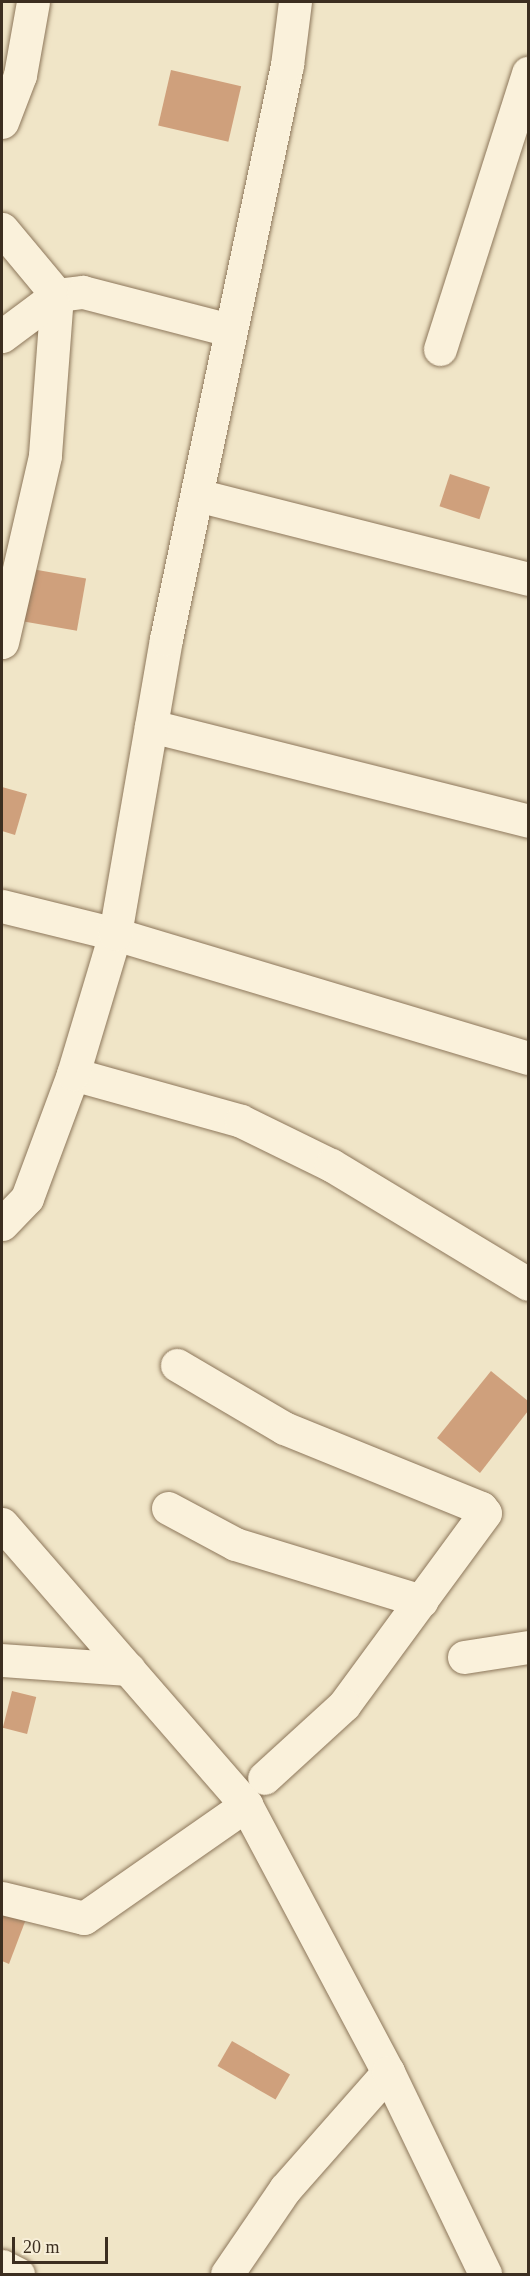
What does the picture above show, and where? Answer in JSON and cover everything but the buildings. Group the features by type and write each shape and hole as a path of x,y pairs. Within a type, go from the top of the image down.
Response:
{"street":[{"path":"2,122 20,75 33,2"},
{"path":"2,1224 27,1198 73,1074 114,934 151,726 230,330 287,65 295,2"},
{"path":"440,349 528,73"},
{"path":"2,230 57,295 45,456 2,642"},
{"path":"2,336 57,295 83,292 230,330"},
{"path":"197,495 528,579"},
{"path":"151,726 528,822"},
{"path":"2,906 114,934 469,1037 528,1058"},
{"path":"73,1074 241,1121 331,1165 528,1284"},
{"path":"177,1365 284,1428 484,1510 483,1518 344,1705 264,1778"},
{"path":"168,1508 235,1544 421,1601"},
{"path":"2,1524 246,1805 388,2072 485,2274"},
{"path":"464,1657 528,1647"},
{"path":"2,1660 129,1669"},
{"path":"2,1898 84,1918 246,1805"},
{"path":"227,2274 285,2189 388,2072"},
{"path":"2,2266 18,2274"}]}
